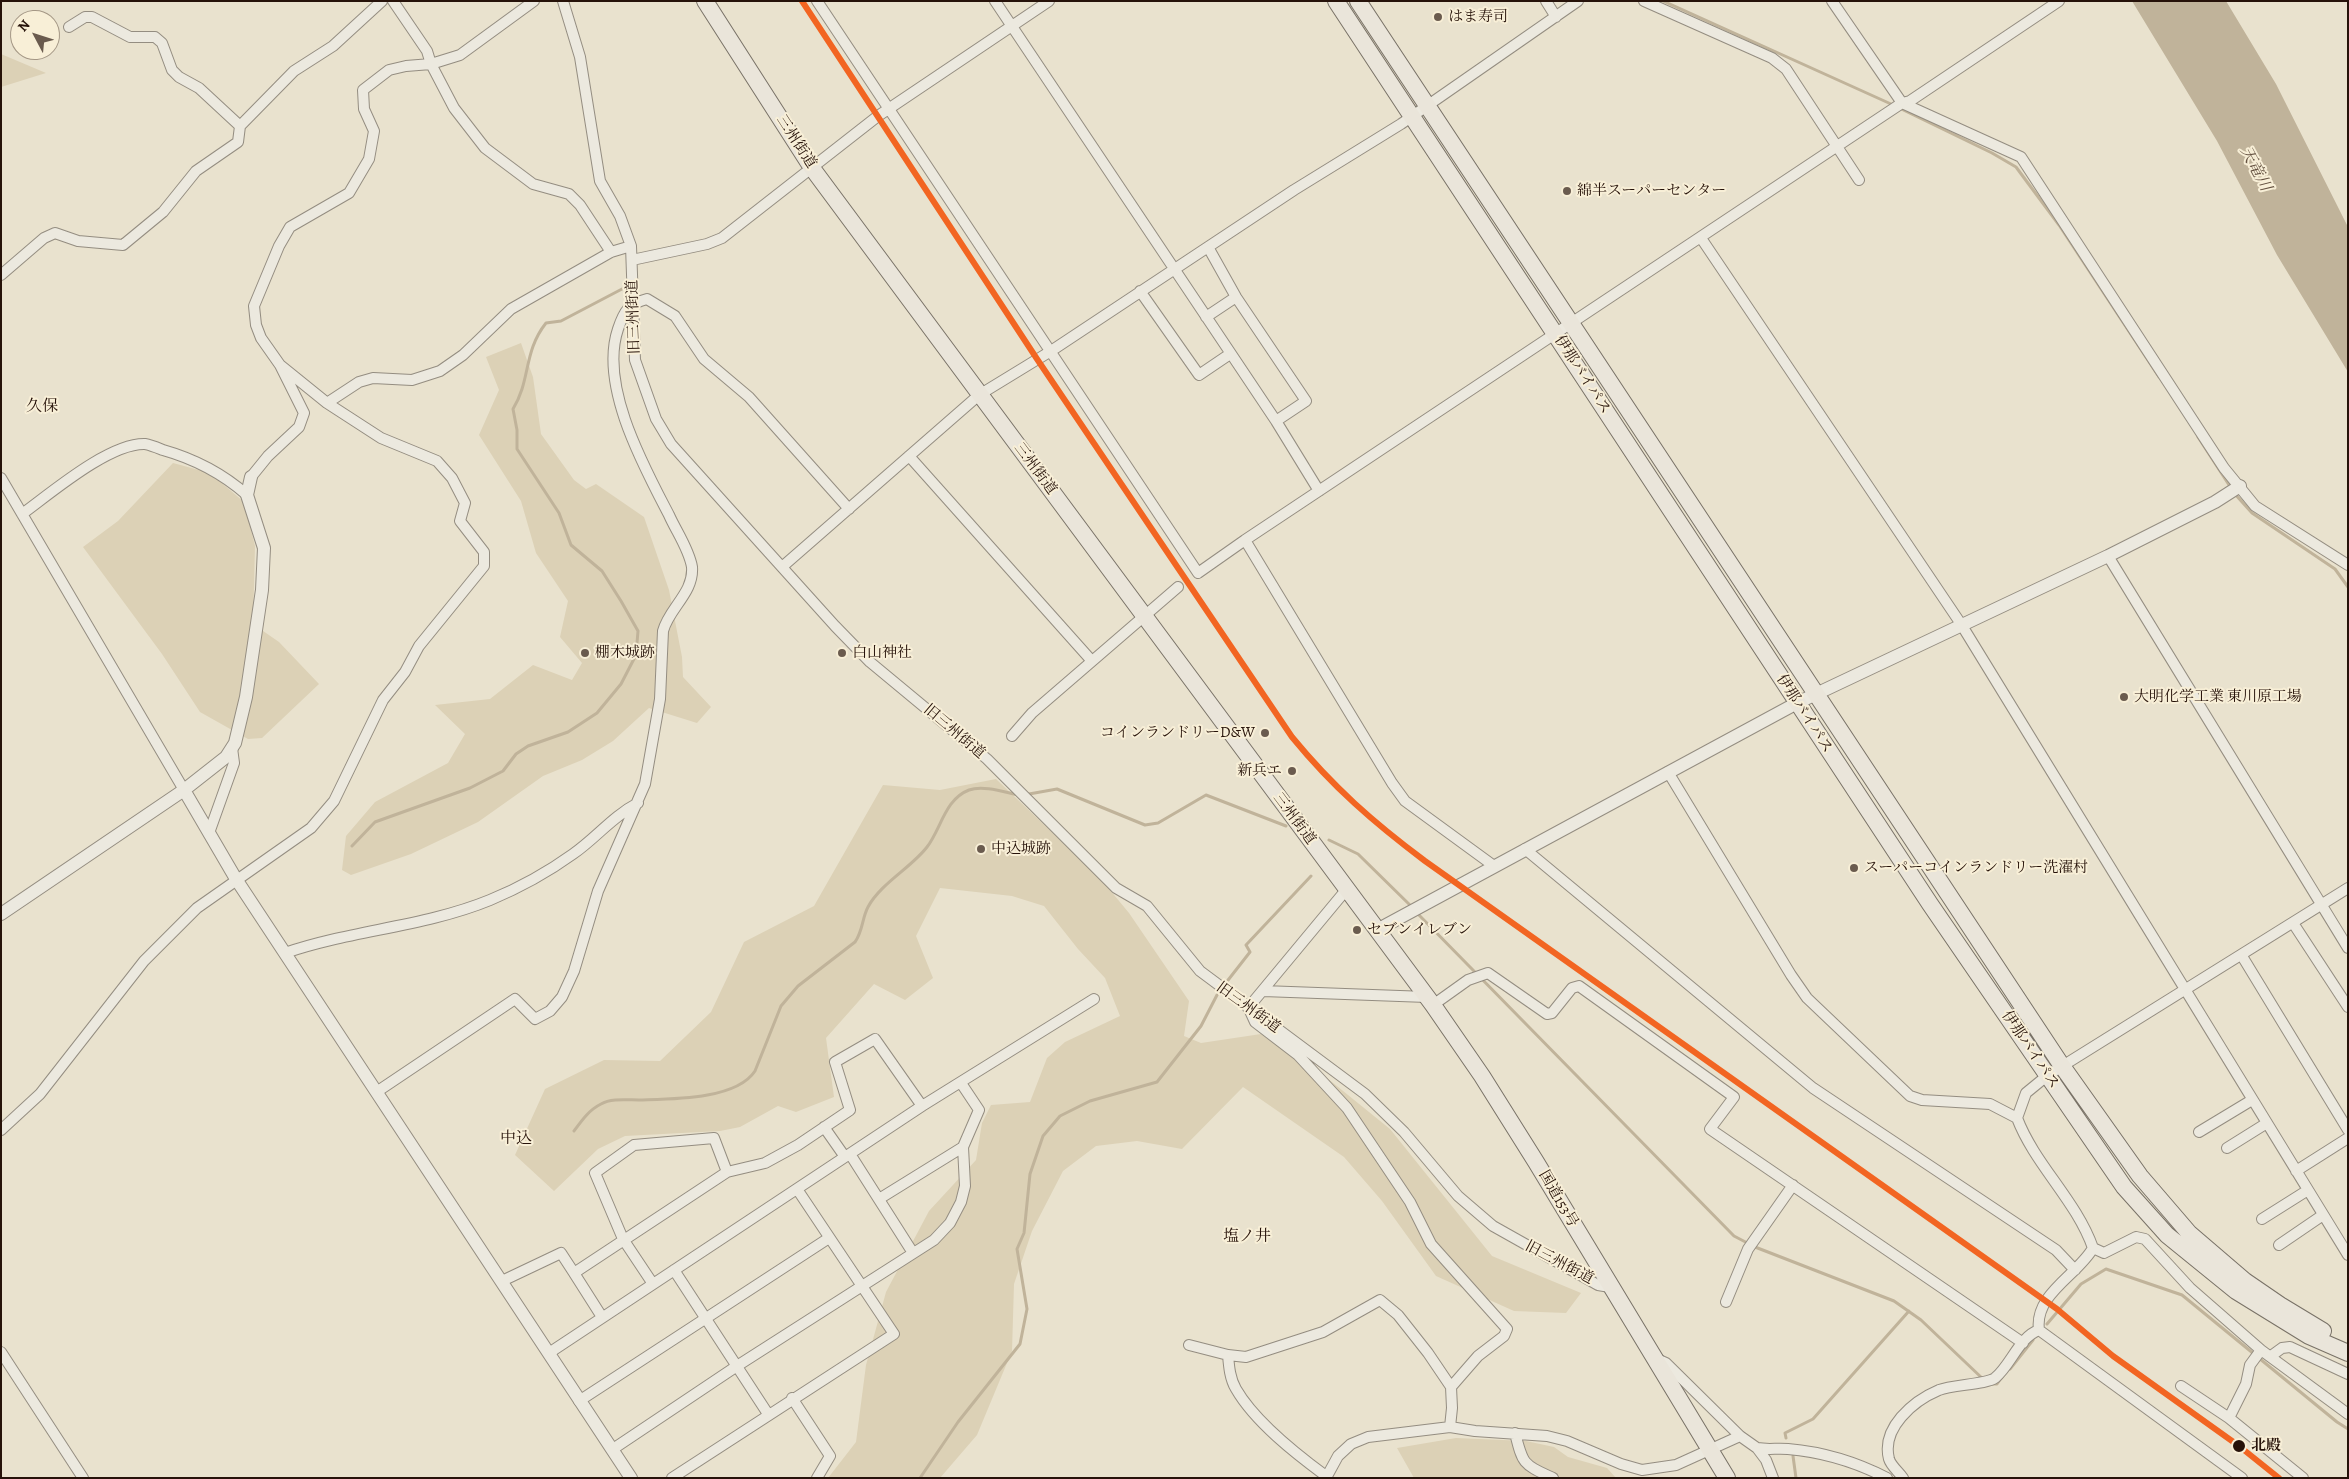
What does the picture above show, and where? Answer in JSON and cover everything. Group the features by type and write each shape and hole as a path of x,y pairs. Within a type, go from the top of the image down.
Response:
{"highway":[{"name":"三州街道","path":"705,1 812,168 979,396 1377,930"},
{"name":"伊那バイパス","path":"1336,1 1930,904 2124,1187 2167,1234 2200,1264 2278,1319 2309,1336 2348,1353"},
{"name":"伊那バイパス","path":"1358,1 1428,104 1570,323 2062,1066 2140,1176 2189,1232 2216,1258 2280,1305 2314,1327 2348,1341"},
{"name":"国道153号","path":"1377,930 1430,1001 1482,1076 1536,1162 1610,1288 1726,1478"}],"street":[{"path":"1,275 44,238 55,233 78,241 123,245 163,212 196,171 238,142 240,126 294,71 333,46 382,1"},
{"path":"394,1 427,51 431,64 454,108 485,148 533,184 569,194 580,205 611,252"},
{"path":"1,914 184,790 226,757 232,748 246,697 262,590 264,548 247,495 251,476 268,456 299,427 304,413 280,365 261,338 256,325 254,306 279,246 290,227 349,193 368,159 374,131 364,109 363,90 389,70 406,66 431,64 460,55 534,1"},
{"name":"旧三州街道","path":"564,1 580,57 600,181 620,216 631,246 635,360 656,418 671,444 870,662 987,759 1116,888 1147,906 1200,971 1364,1094 1404,1132 1458,1196 1493,1226 1598,1285 1610,1288"},
{"path":"817,1 1198,572 1555,335 1570,323 1701,238 1902,103 1910,101 2059,1"},
{"path":"994,1 1276,421 1319,490"},
{"path":"632,260 706,244 722,238 889,109 1049,1"},
{"path":"1546,1 1556,17"},
{"path":"782,567 979,396 1051,351 1208,246 1412,116 1578,1"},
{"path":"1644,1 1772,58 1786,69 1858,180"},
{"path":"1832,1 1902,103 2021,157 2219,460 2235,489 2255,506 2348,565"},
{"path":"69,27 85,17 92,17 130,37 155,37 162,43 172,70 178,77 199,88 240,126"},
{"path":"1701,238 1961,624 2348,1255"},
{"path":"327,403 359,382 373,378 412,380 440,371 464,355 511,309 611,252 631,246"},
{"path":"1208,246 1236,296 1306,401 1276,421"},
{"path":"1140,291 1199,375 1230,354"},
{"path":"1206,317 1236,296"},
{"path":"378,1090 516,999 535,1019 550,1011 562,996 574,971 598,891 645,784 660,699 662,631 665,623 688,588 692,577 691,564 686,549 658,494 628,425 614,385 612,356 616,334 623,314 633,302 647,299 675,316 704,359 749,397 849,509"},
{"path":"1,1130 40,1094 144,961 197,908 311,828 334,801 383,700 406,672 419,646 484,566 484,552 460,521 465,503 460,490 437,461 381,438 327,403 280,365"},
{"path":"22,514 89,465 112,453 144,444 188,456 228,478 247,495"},
{"path":"910,456 1090,660"},
{"path":"1,478 236,879 378,1090 579,1401 631,1478"},
{"path":"1377,930 1816,693 2108,556 2235,489"},
{"path":"1245,540 1386,774 1405,801 1494,866"},
{"path":"2108,556 2348,948"},
{"path":"1012,736 1032,713 1090,660 1178,587"},
{"path":"210,833 234,762 232,748"},
{"path":"1668,772 1791,975 1807,998 1910,1096 1922,1100 1990,1104 2017,1118 2025,1138 2063,1193 2093,1248 2104,1253 2136,1237 2145,1238 2190,1288 2261,1350 2348,1414"},
{"path":"285,953 311,944 448,915 490,900 535,878 573,854 623,810 638,802"},
{"path":"1525,849 1813,1088 2056,1250 2075,1270"},
{"path":"2017,1118 2026,1093 2048,1075 2242,956 2348,888"},
{"path":"1346,890 1248,1008 1255,1022 1298,1055 1347,1108 1410,1202 1431,1244 1507,1329 1504,1336 1478,1356 1451,1387"},
{"path":"2293,923 2348,1007"},
{"path":"2242,956 2348,1130"},
{"path":"1263,991 1430,1001 1478,976 1493,976 1547,1014 1552,1012 1572,988 1579,986 1734,1097 1710,1129 2024,1343"},
{"path":"549,1353 922,1106 1094,999"},
{"path":"574,1273 727,1172 765,1163 798,1145 850,1110 835,1062 875,1039 922,1106"},
{"path":"613,1449 861,1285 934,1240 950,1223 961,1202 965,1186 964,1147 979,1110 961,1083"},
{"path":"2200,1132 2252,1100"},
{"path":"2227,1148 2267,1124"},
{"path":"824,1128 848,1155 879,1199 913,1253"},
{"path":"653,1284 623,1239 595,1173 634,1145 714,1138 727,1172"},
{"path":"2296,1171 2348,1138"},
{"path":"879,1199 964,1147"},
{"path":"1726,1302 1751,1245 1793,1185"},
{"path":"672,1478 792,1398 894,1334 797,1189"},
{"path":"2262,1219 2308,1190"},
{"path":"2279,1245 2323,1215"},
{"path":"579,1401 705,1317 829,1238"},
{"path":"2039,1330 2040,1311 2056,1288 2087,1260 2093,1248"},
{"path":"502,1281 561,1253 602,1317"},
{"path":"674,1270 768,1414"},
{"path":"1190,1345 1228,1355 1246,1357 1323,1332 1380,1300 1398,1315 1422,1345 1451,1387 1452,1408 1450,1427"},
{"path":"1903,1478 1890,1461 1888,1446 1890,1433 1897,1423 1916,1403 1939,1390 1994,1379 2033,1332 2039,1330"},
{"path":"2039,1330 2242,1478"},
{"path":"2271,1356 2282,1348 2290,1346 2348,1374"},
{"path":"2229,1418 2246,1384 2252,1361 2261,1350"},
{"path":"1,1352 83,1478"},
{"path":"1228,1355 1230,1375 1236,1389 1253,1411 1301,1458 1326,1477 1338,1456 1351,1444 1368,1437 1450,1427 1492,1433 1547,1436 1567,1441 1621,1464 1642,1470 1667,1468 1740,1436"},
{"path":"1652,1356 1666,1363 1740,1436 1757,1448 1766,1460 1773,1478"},
{"path":"2181,1386 2229,1418 2304,1478"},
{"path":"792,1398 830,1456 817,1478"},
{"path":"1515,1433 1522,1460 1528,1467 1553,1478"},
{"path":"1757,1448 1795,1450 1841,1458 1871,1475 1887,1478"}],"shaded area":[{"path":"1,54 10,58 10,60 15,60 46,73 1,87"},
{"path":"521,343 533,377 541,434 574,480 586,489 596,484 644,517 669,590 682,657 683,677 711,707 697,723 649,708 613,741 582,760 543,776 478,822 411,854 351,875 342,870 346,836 375,802 448,763 465,734 435,705 490,699 533,665 572,680 582,663 560,637 568,601 536,553 521,501 479,435 499,390 486,357"},
{"path":"173,463 210,473 244,502 255,546 253,624 279,642 319,684 262,738 248,739 200,712 162,654 83,547 118,521"},
{"path":"996,779 1100,878 1129,913 1189,1001 1184,1036 1201,1043 1261,1034 1327,1078 1390,1129 1492,1256 1581,1293 1566,1313 1514,1311 1436,1276 1382,1201 1344,1157 1243,1087 1182,1149 1137,1141 1096,1146 1063,1171 1032,1231 1014,1284 1012,1351 977,1435 940,1478 828,1478 856,1442 866,1365 886,1292 929,1211 976,1160 982,1123 991,1105 1030,1102 1047,1058 1065,1042 1120,1016 1105,978 1078,949 1044,906 1012,896 940,888 916,936 933,978 905,1000 874,984 826,1038 834,1097 796,1112 778,1106 740,1127 720,1131 625,1136 598,1149 554,1191 515,1155 545,1089 604,1060 660,1061 711,1012 744,942 814,906 883,785 940,790"},
{"path":"1456,1438 1526,1441 1554,1447 1568,1457 1607,1468 1616,1478 1414,1478 1397,1448"}],"water":[{"name":"天竜川","path":"2132,1 2226,1 2276,84 2348,227 2348,372 2277,255 2217,141"}],"waterway":[{"path":"1663,1 1891,104 1992,153 2016,167 2059,225 2159,377"},
{"path":"352,846 375,822 470,788 503,771 516,754 528,746 568,732 597,713 621,684 636,655 638,631 621,601 602,571 571,545 559,513 517,449 517,430 513,409 523,387 530,355 546,323 561,321 622,289"},
{"path":"2198,437 2231,488"},
{"path":"2234,493 2252,513 2335,569 2348,587"},
{"path":"574,1131 589,1112 605,1102 702,1096 733,1088 746,1081 755,1071 781,1006 798,986 855,942 860,933 866,911 873,899 927,847 954,800 969,790 981,788 1018,795"},
{"path":"1029,794 1057,789 1145,825 1158,823 1206,795 1286,826"},
{"path":"1329,840 1358,854 1413,908"},
{"path":"1225,984 1250,952 1246,945 1311,876"},
{"path":"1417,913 1734,1236 1755,1247 1894,1301 1921,1320 1983,1379"},
{"path":"920,1478 958,1422 1020,1344 1027,1309 1017,1249 1024,1233 1030,1174 1043,1136 1060,1116 1090,1101 1157,1082 1201,1026 1217,995"},
{"path":"2047,1324 2081,1284 2106,1269 2182,1295 2348,1429"},
{"path":"1786,1438 1785,1433 1813,1419 1909,1311"},
{"path":"2010,1369 2033,1340"},
{"path":"1992,1384 1997,1384 2002,1377"},
{"path":"1793,1456 1796,1478"}],"transit line":[{"path":"802,1 1037,359 1292,737 1338,788 1371,818 1425,861 2057,1309 2113,1356 2239,1446 2279,1478"}],"place":[{"name":"はま寿司","path":"1438,17"},
{"name":"綿半スーパーセンター","path":"1567,191"},
{"name":"棚木城跡","path":"585,653"},
{"name":"白山神社","path":"842,653"},
{"name":"大明化学工業 東川原工場","path":"2124,697"},
{"name":"コインランドリーD&W","path":"1265,733"},
{"name":"新兵エ","path":"1292,771"},
{"name":"中込城跡","path":"981,849"},
{"name":"スーパーコインランドリー洗濯村","path":"1854,868"},
{"name":"セブンイレブン","path":"1357,930"},
{"name":"北殿","path":"2239,1446"}],"district":[{"name":"久保","path":"42,407"},
{"name":"中込","path":"516,1139"},
{"name":"塩ノ井","path":"1247,1237"}]}
